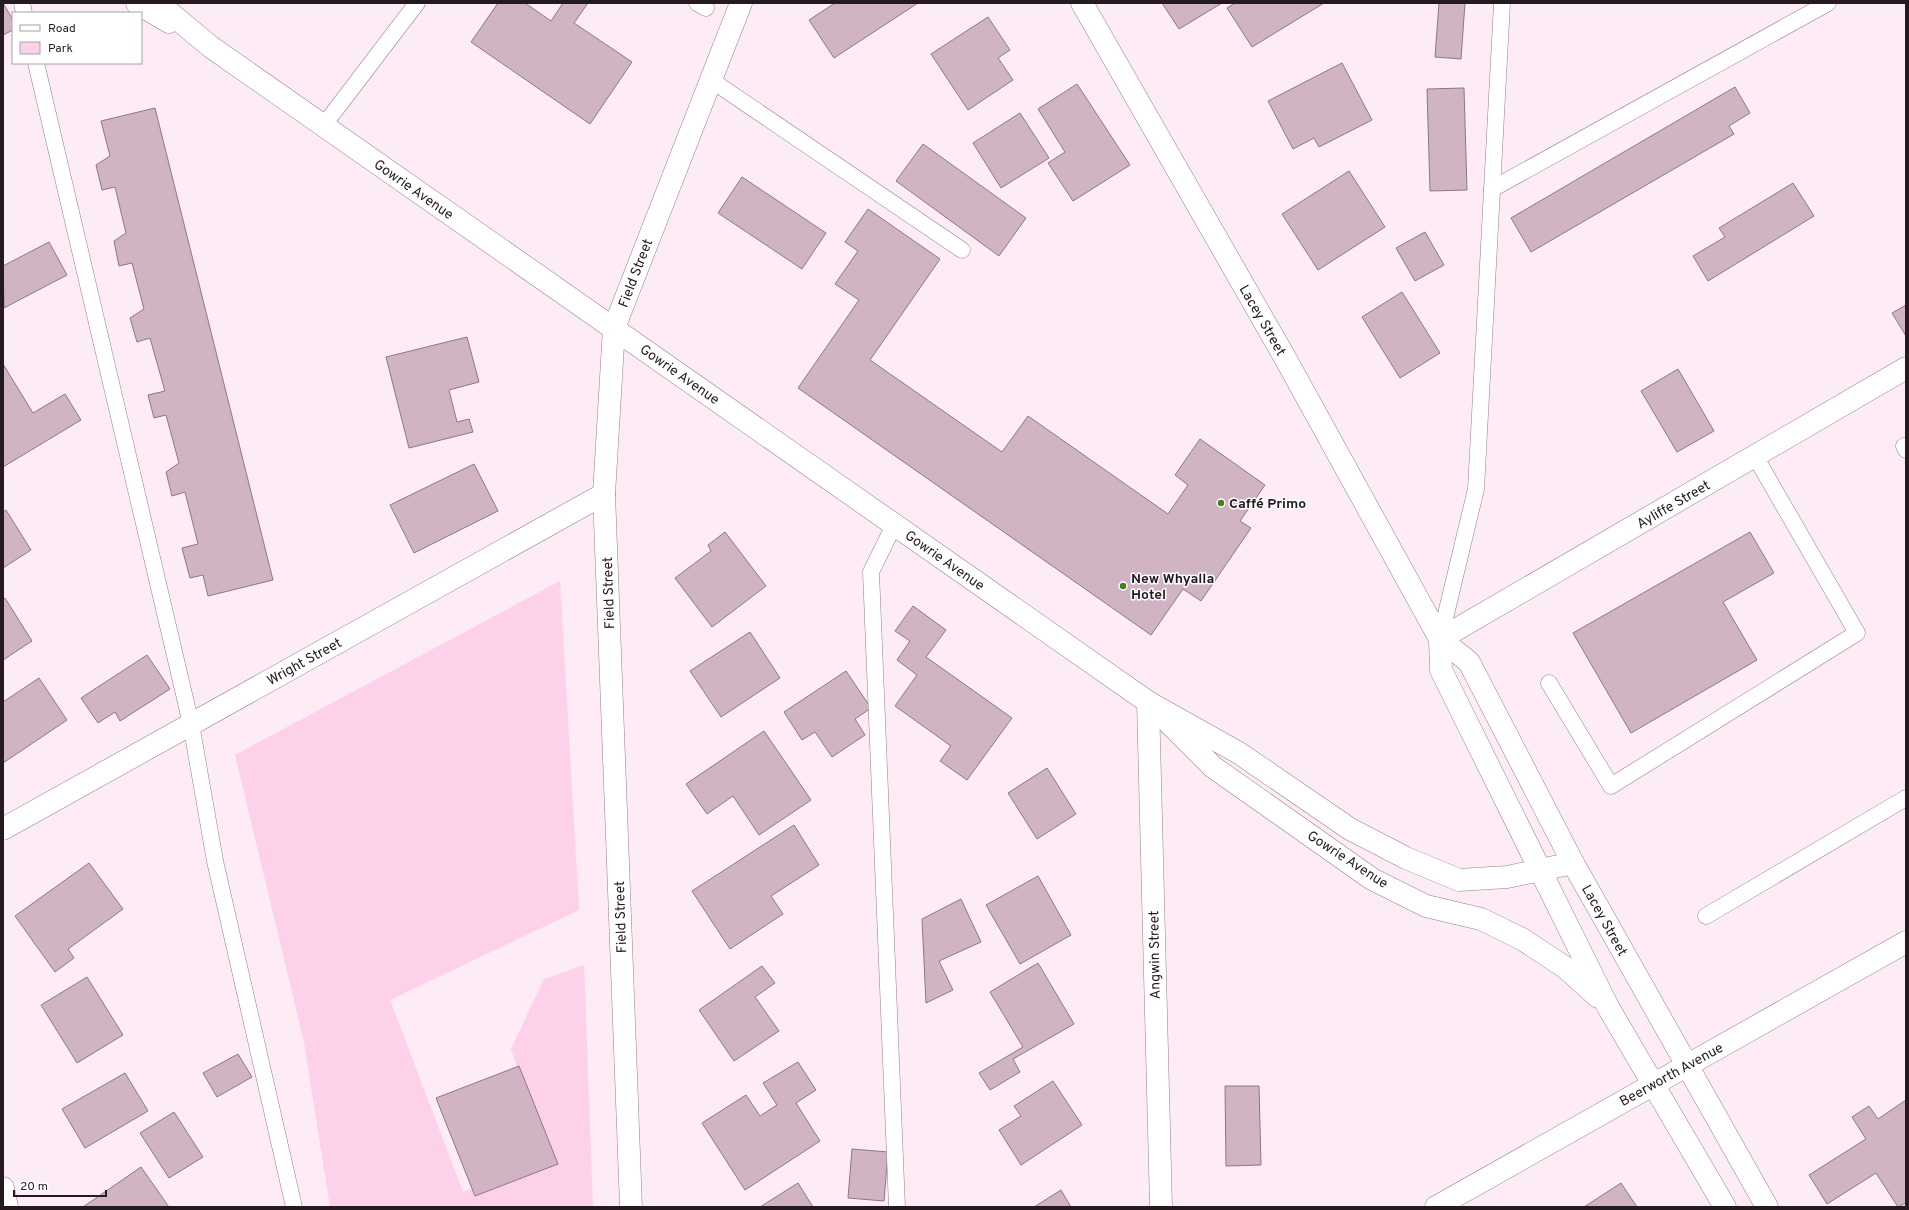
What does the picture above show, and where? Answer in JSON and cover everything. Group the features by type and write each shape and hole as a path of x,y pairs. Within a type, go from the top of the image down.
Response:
{"street":[{"name":"Gowrie Avenue","path":"137,3 211,47 324,125 1148,702 1239,753 1350,829 1406,858 1459,880 1507,877 1572,862"},
{"name":"Gowrie Avenue","path":"158,3 211,47"},
{"name":"Field Street","path":"631,1207 604,494 614,328 741,3"},
{"name":"Lacey Street","path":"1082,3 1284,356 1440,639 1469,662 1572,862 1767,1207"},
{"name":"Ayliffe Street","path":"1440,639 1906,368"},
{"name":"Wright Street","path":"3,829 604,494"},
{"name":"Lacey Street","path":"1440,639 1441,670 1539,870 1608,1007 1725,1207"},
{"name":"Gowrie Avenue","path":"1148,702 1213,767 1372,879 1426,906 1481,919 1522,939 1566,968 1608,1007"},
{"name":"Angwin Street","path":"1148,702 1161,1207"},
{"name":"Beerworth Avenue","path":"1436,1207 1906,942"},
{"path":"3,1188 7,1207"}],"lane":[{"path":"324,125 417,3"},
{"path":"1440,639 1476,489 1502,3"},
{"path":"1492,189 1828,3"},
{"path":"36,64 191,724 215,861 294,1207"},
{"path":"711,80 962,250"},
{"path":"1549,683 1611,786 1857,633 1755,456"},
{"path":"894,525 870,572 897,1207"},
{"path":"1706,916 1906,798"}],"green space":[{"path":"560,581 579,910 390,1000 463,1192 546,1153 511,1049 544,979 584,965 593,1207 330,1207 304,1042 235,755"}],"building":[{"path":"3,3 12,18 12,30 3,35"},
{"path":"498,3 525,3 551,21 563,3 588,3 574,23 632,62 590,124 471,42"},
{"path":"835,3 918,3 834,58 809,20"},
{"path":"1162,3 1222,3 1179,29"},
{"path":"1235,3 1324,3 1252,47 1227,8"},
{"path":"1439,3 1465,3 1461,59 1435,57"},
{"path":"988,17 1010,50 998,58 1013,80 968,110 931,54"},
{"path":"1342,63 1372,120 1319,147 1314,138 1293,149 1268,101"},
{"path":"1077,84 1130,165 1073,201 1048,163 1065,152 1038,109"},
{"path":"1735,87 1750,113 1729,126 1734,134 1531,252 1511,218"},
{"path":"1464,88 1467,190 1430,191 1427,89"},
{"path":"155,108 273,580 208,596 203,575 190,578 182,548 198,544 185,492 172,496 166,472 179,463 166,415 154,418 148,395 165,391 150,338 137,342 130,318 144,309 132,263 119,266 114,241 126,233 115,187 102,190 96,165 110,156 101,121"},
{"path":"1020,113 1049,158 1001,188 973,143"},
{"path":"923,144 1026,218 999,256 896,181"},
{"path":"1349,171 1385,227 1318,270 1282,214"},
{"path":"742,177 826,233 802,269 718,213"},
{"path":"1793,183 1814,216 1708,281 1693,256 1725,237 1719,228"},
{"path":"868,209 940,259 870,360 1002,452 1028,416 1168,514 1188,485 1175,475 1200,439 1265,485 1240,521 1251,528 1201,601 1183,589 1151,635 798,388 859,300 835,284 858,251 845,242"},
{"path":"1425,232 1444,265 1415,281 1396,248"},
{"path":"49,242 67,275 4,308 3,266"},
{"path":"1402,292 1440,353 1400,378 1362,317"},
{"path":"1906,305 1906,336 1892,313"},
{"path":"467,337 479,382 449,390 457,422 469,419 473,432 409,448 386,357"},
{"path":"3,364 33,413 65,394 81,420 3,467"},
{"path":"1678,369 1714,431 1677,452 1641,391"},
{"path":"474,464 498,511 414,553 390,505"},
{"path":"6,510 31,550 3,568 3,512"},
{"path":"725,532 766,586 712,627 675,578 711,551 708,545"},
{"path":"1750,532 1774,573 1723,602 1757,660 1631,733 1573,633"},
{"path":"5,598 32,641 3,660 3,599"},
{"path":"913,606 946,630 926,657 1012,718 967,780 940,761 951,746 895,706 917,675 897,660 910,641 895,631"},
{"path":"750,632 780,678 721,717 690,671"},
{"path":"147,655 170,689 120,721 115,712 98,723 81,698"},
{"path":"846,671 871,708 855,719 865,735 832,757 815,732 802,740 784,712"},
{"path":"39,678 67,720 3,763 3,702"},
{"path":"764,731 811,800 759,835 733,796 707,814 686,784"},
{"path":"1047,768 1076,814 1037,839 1008,793"},
{"path":"794,825 819,865 771,896 783,914 730,949 692,891"},
{"path":"89,863 123,909 68,949 74,958 55,972 15,916"},
{"path":"1038,876 1071,935 1020,964 986,905"},
{"path":"961,899 981,942 939,961 953,990 926,1003 922,919"},
{"path":"1038,963 1074,1024 1013,1059 1020,1072 990,1090 979,1073 1023,1047 990,992"},
{"path":"762,966 775,983 755,997 779,1031 734,1061 699,1010"},
{"path":"87,977 123,1035 77,1063 41,1005"},
{"path":"238,1054 252,1077 217,1097 203,1073"},
{"path":"798,1062 816,1090 796,1103 820,1141 745,1190 702,1123 746,1095 760,1116 777,1105 763,1083"},
{"path":"519,1066 558,1164 475,1196 436,1098"},
{"path":"125,1073 148,1111 85,1148 62,1109"},
{"path":"1053,1081 1082,1125 1021,1165 999,1130 1021,1116 1014,1106"},
{"path":"1225,1086 1259,1086 1261,1165 1226,1166"},
{"path":"1906,1100 1906,1203 1898,1207 1876,1173 1827,1204 1809,1175 1866,1139 1852,1117 1869,1106 1878,1119"},
{"path":"174,1112 203,1157 169,1178 140,1133"},
{"path":"852,1149 888,1152 884,1201 848,1198"},
{"path":"141,1167 169,1207 83,1207"},
{"path":"798,1183 813,1207 760,1207"},
{"path":"1621,1183 1637,1207 1584,1207"},
{"path":"1061,1190 1071,1207 1034,1207"}],"place":[{"name":"Caffé Primo","path":"1221,503"},
{"name":"New Whyalla Hotel","path":"1123,586"}]}
